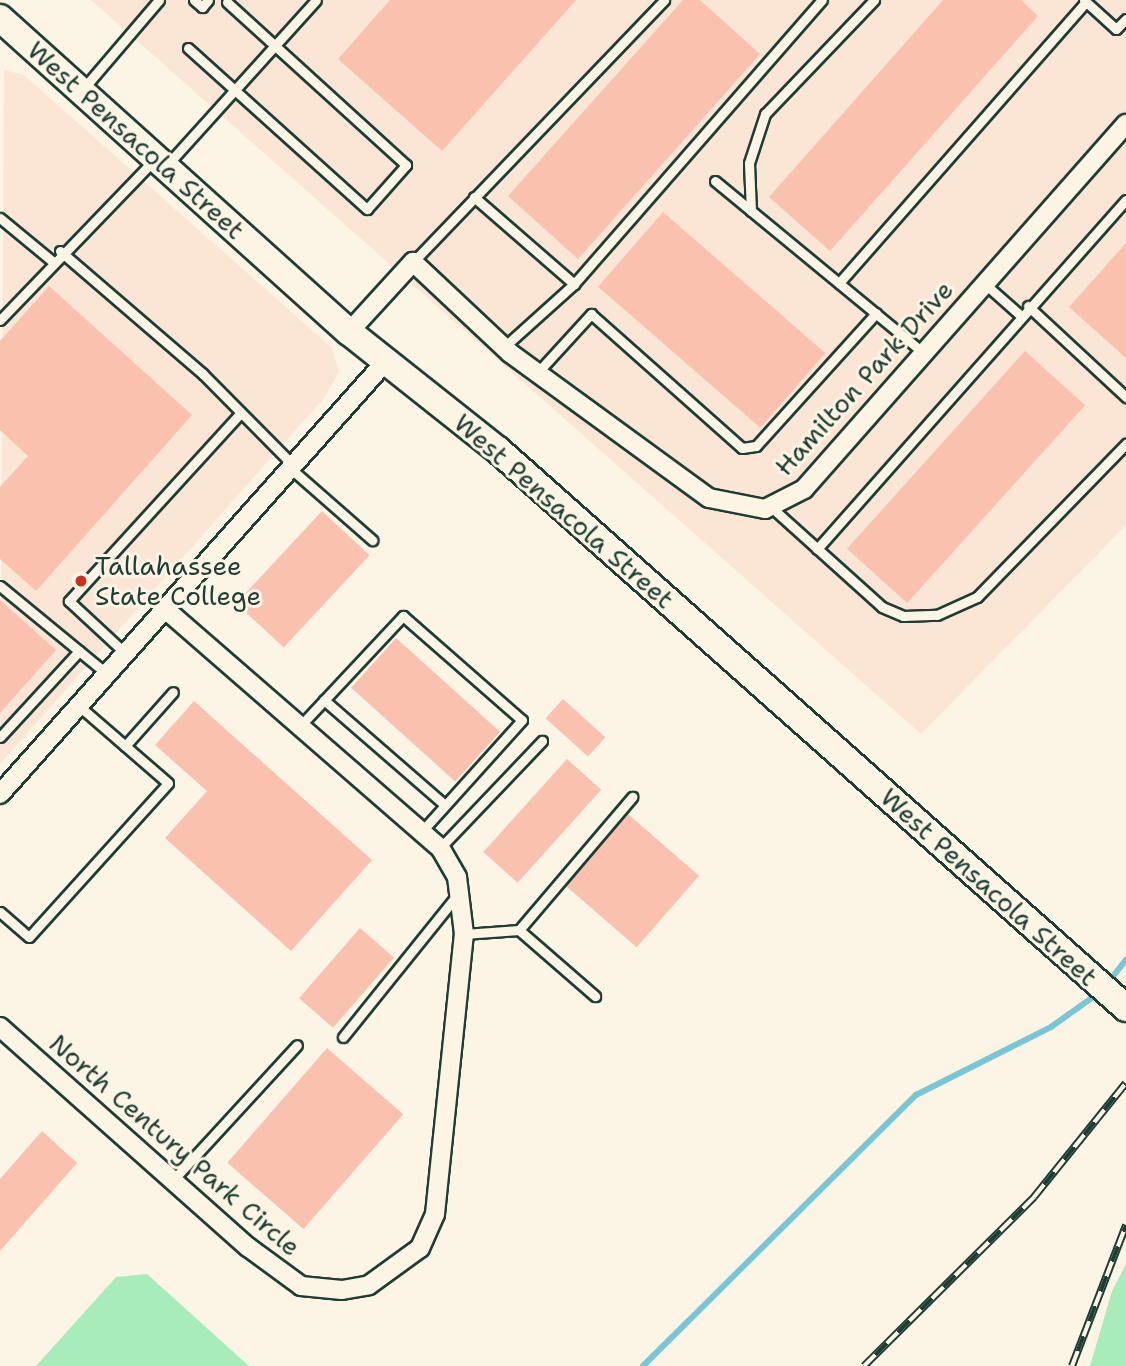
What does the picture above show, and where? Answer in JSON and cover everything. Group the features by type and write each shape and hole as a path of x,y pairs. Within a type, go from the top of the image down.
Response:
{"main road":[{"name":"West Pensacola Street","path":"1,20 349,332 498,450 1126,1008"}],"street":[{"name":"Hamilton Park Drive","path":"413,262 504,347 709,498 745,510 771,507 804,489 1126,124"},
{"path":"349,332 413,262"},
{"path":"0,794 163,607 386,361"},
{"path":"163,607 440,848 462,897 464,934"},
{"name":"North Century Park Circle","path":"0,1027 173,1180 301,1286 342,1290 400,1268 420,1248 435,1214 464,934"}],"lane":[{"path":"81,91 159,0"},
{"path":"194,0 202,7 208,0"},
{"path":"0,320 60,251 160,162 234,90 316,0"},
{"path":"413,262 664,0"},
{"path":"504,347 574,284 822,0"},
{"path":"751,211 749,163 765,114 874,0"},
{"path":"839,283 1085,1 1116,29 1126,19"},
{"path":"188,48 367,209 406,165 227,2"},
{"path":"715,181 924,353"},
{"path":"474,197 574,284"},
{"path":"817,549 1020,315 1126,200"},
{"path":"0,218 52,261"},
{"path":"60,251 203,374 238,416 372,540"},
{"path":"985,284 1020,315"},
{"path":"1028,306 1126,397"},
{"path":"538,372 591,314 742,448 756,446 876,313"},
{"path":"124,652 69,601 238,416"},
{"path":"771,507 881,607 903,616 957,609 977,597 1126,444"},
{"path":"0,586 106,673"},
{"path":"300,726 403,616 522,720 421,832"},
{"path":"0,737 79,651"},
{"path":"125,746 173,692"},
{"path":"324,700 445,805"},
{"path":"0,912 29,937 168,783 78,705"},
{"path":"440,848 542,741"},
{"path":"519,930 632,797"},
{"path":"343,1037 462,897"},
{"path":"464,934 519,930 595,996"},
{"path":"173,1180 297,1045"}],"shaded area":[{"path":"91,0 1126,0 1126,525 921,734"},
{"name":"Tallahassee State College","path":"4,70 24,75 332,348 339,372 324,398 0,764"}],"green space":[{"path":"1126,1264 1126,1366 1090,1366 1112,1291"},
{"path":"147,1274 249,1366 36,1366 116,1277"}],"building":[{"path":"390,0 576,0 442,151 338,59"},
{"path":"683,0 700,0 760,54 578,259 508,196"},
{"path":"943,0 1021,0 1038,16 830,251 769,197"},
{"path":"663,212 825,353 760,428 598,287"},
{"path":"1126,243 1126,358 1069,307"},
{"path":"49,286 192,415 36,591 0,559 0,487 28,456 0,430 0,341"},
{"path":"1025,351 1085,405 907,603 847,549"},
{"path":"322,511 370,555 284,647 236,603"},
{"path":"0,600 56,650 0,713"},
{"path":"396,638 500,732 455,781 351,688"},
{"path":"563,699 605,737 588,756 546,718"},
{"path":"194,701 372,860 291,951 165,838 207,791 155,745"},
{"path":"567,759 601,790 518,883 483,852"},
{"path":"628,814 699,876 637,947 566,886"},
{"path":"360,928 394,958 333,1028 299,998"},
{"path":"327,1048 403,1114 304,1229 227,1163"},
{"path":"42,1131 77,1163 0,1251 0,1179"}],"waterway":[{"path":"1107,984 1126,960"},
{"path":"643,1366 916,1095 1051,1027 1100,992"}],"railway":[{"path":"864,1366 1034,1197 1126,1083"},
{"path":"1072,1366 1126,1225"}],"place":[{"name":"Tallahassee State College","path":"81,581"}]}
